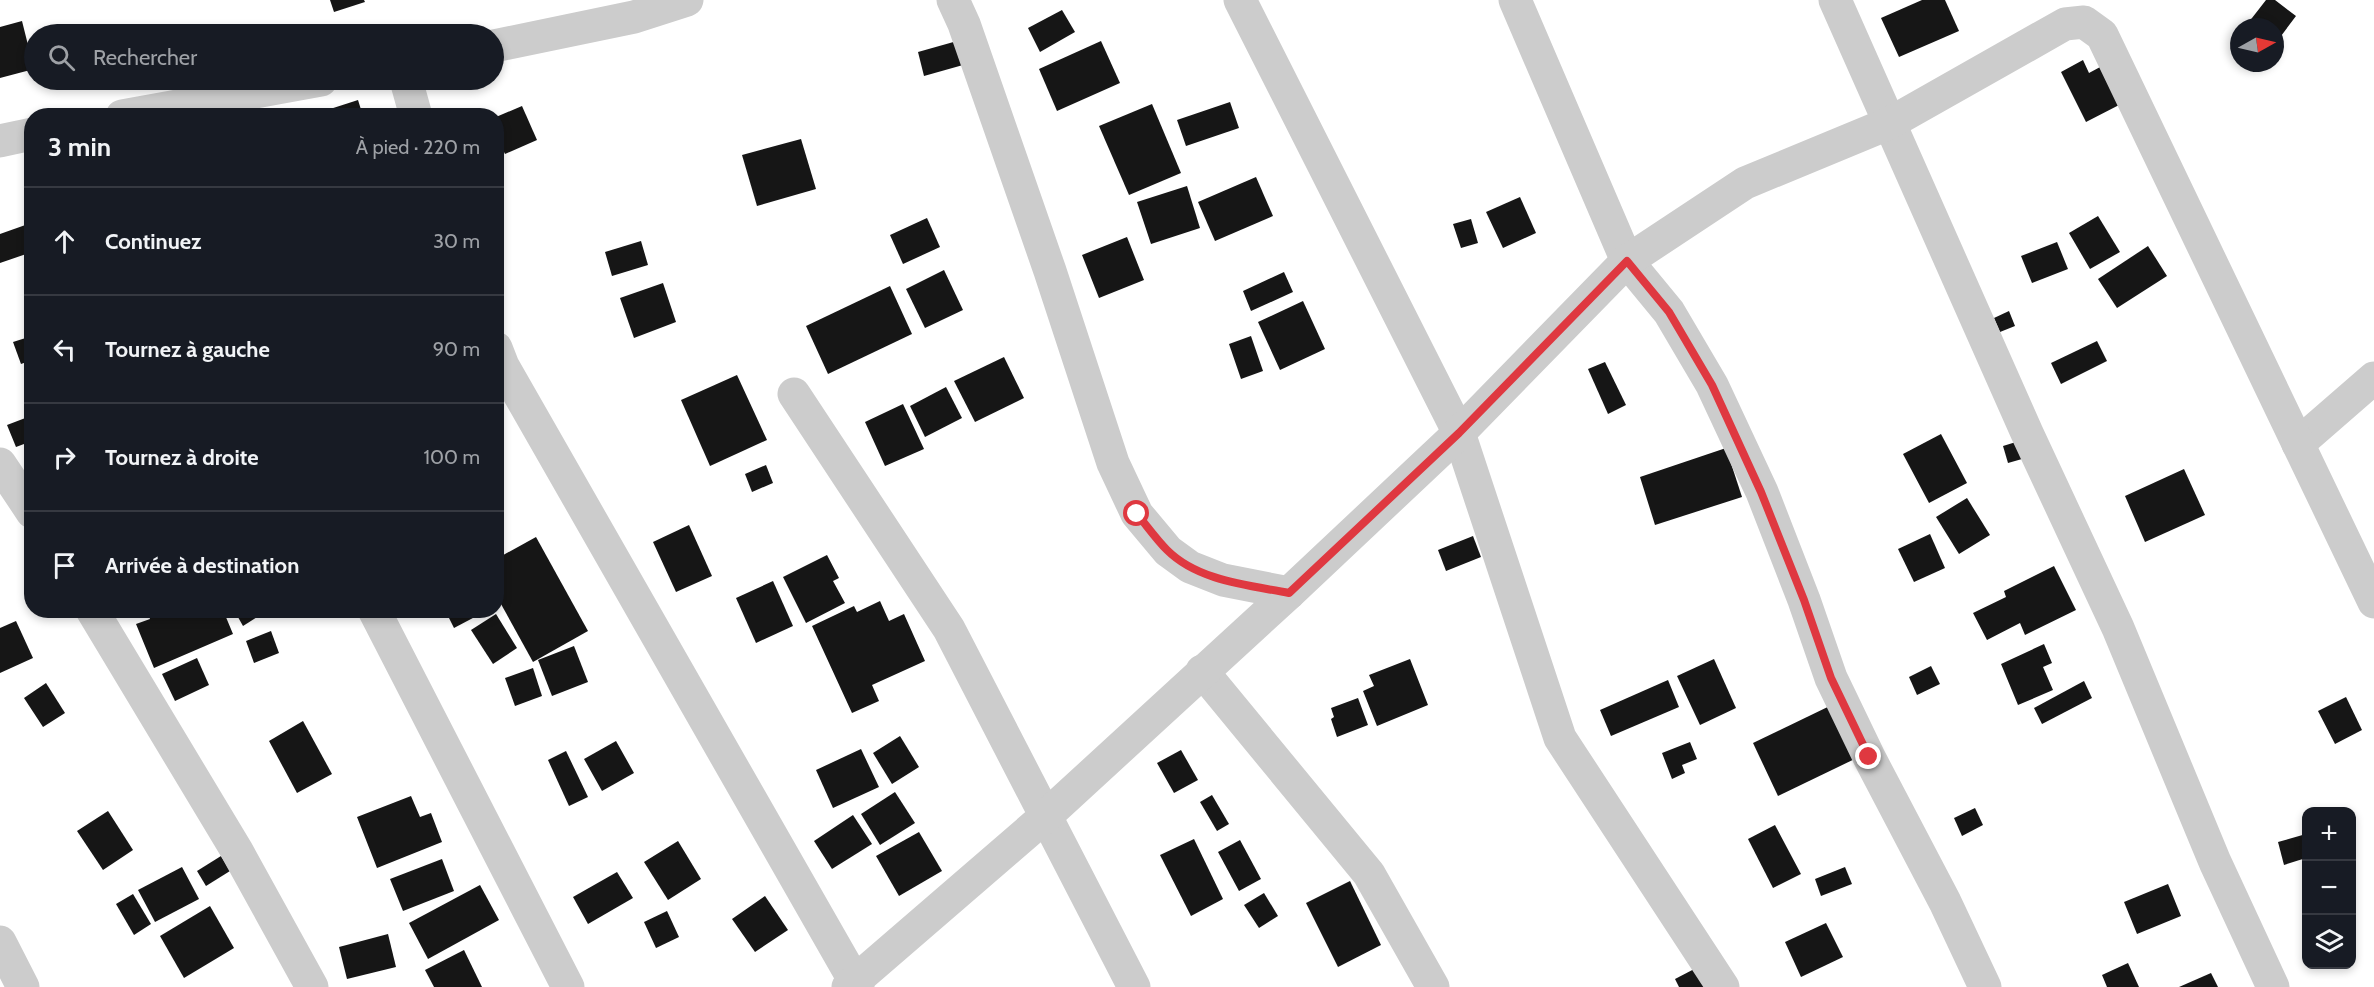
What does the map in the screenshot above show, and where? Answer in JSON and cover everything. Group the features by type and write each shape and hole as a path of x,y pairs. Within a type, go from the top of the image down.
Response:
{"street":[{"path":"504,44 634,17 687,0"},
{"path":"953,0 964,24 1038,238 1113,464 1137,514 1168,551 1190,567 1223,580 1289,593"},
{"path":"1240,0 1459,433 1560,738 1724,987"},
{"path":"1515,0 1627,261 1669,312 1712,385 1761,492 1804,600 1831,678 1869,757 1945,902 1985,987"},
{"path":"1835,0 2027,434 2118,628 2215,862 2272,987"},
{"path":"504,368 854,985 1046,816 1289,593 1459,433 1627,261 1745,183 1890,123 2065,24 2084,22 2102,35 2374,602"},
{"path":"174,108 268,90"},
{"path":"409,90 414,108"},
{"path":"0,141 24,136"},
{"path":"2298,444 2374,378"},
{"path":"794,394 949,629 1134,987"},
{"path":"0,464 24,500"},
{"path":"97,618 237,851 312,987"},
{"path":"378,618 568,987"},
{"path":"1202,671 1369,873 1433,987"},
{"path":"0,942 23,987"}],"building":[{"path":"330,0 364,0 365,2 334,12"},
{"path":"1922,0 1945,0 1959,31 1899,57 1881,18"},
{"path":"2266,0 2275,0 2296,16 2284,32 2284,18 2252,18"},
{"path":"1062,10 1075,32 1040,52 1028,28"},
{"path":"22,21 24,72 0,78 0,27"},
{"path":"957,41 963,65 924,76 918,52"},
{"path":"1101,41 1120,83 1057,111 1039,69"},
{"path":"2083,60 2089,73 2102,66 2121,104 2086,122 2061,72"},
{"path":"358,100 360,108 333,108"},
{"path":"1230,102 1239,128 1186,146 1177,120"},
{"path":"1152,104 1181,173 1129,195 1099,126"},
{"path":"522,106 537,140 505,154 504,114"},
{"path":"801,139 816,189 757,206 742,155"},
{"path":"1256,177 1273,216 1215,241 1198,202"},
{"path":"1187,186 1200,228 1151,244 1137,202"},
{"path":"1520,197 1536,233 1503,248 1486,212"},
{"path":"2098,216 2120,252 2090,269 2069,233"},
{"path":"927,218 940,247 903,264 890,235"},
{"path":"1471,219 1478,243 1461,248 1453,224"},
{"path":"24,225 24,255 0,263 0,234"},
{"path":"1127,237 1144,280 1099,298 1082,255"},
{"path":"641,241 648,265 612,276 605,252"},
{"path":"2057,242 2068,269 2032,283 2021,256"},
{"path":"2148,246 2167,276 2117,308 2098,279"},
{"path":"944,270 963,310 925,328 906,289"},
{"path":"1284,272 1293,292 1251,311 1243,291"},
{"path":"663,283 676,322 634,338 620,298"},
{"path":"890,286 912,334 828,374 806,326"},
{"path":"1303,301 1325,349 1280,370 1258,322"},
{"path":"2009,311 2015,326 2000,332 1994,318"},
{"path":"1251,336 1263,371 1241,379 1229,344"},
{"path":"24,339 24,363 21,364 13,342"},
{"path":"2097,341 2107,361 2061,384 2051,363"},
{"path":"1004,357 1024,398 975,422 954,381"},
{"path":"1605,362 1626,405 1608,414 1588,369"},
{"path":"737,375 767,440 710,466 681,400"},
{"path":"946,387 962,418 925,437 910,406"},
{"path":"903,404 924,449 885,466 865,422"},
{"path":"24,419 24,444 16,447 7,425"},
{"path":"1941,434 1967,483 1929,503 1903,454"},
{"path":"2016,442 2022,459 2008,463 2003,446"},
{"path":"1726,448 1742,497 1655,525 1640,477"},
{"path":"766,465 773,483 752,492 745,474"},
{"path":"2184,469 2205,515 2145,542 2125,496"},
{"path":"1967,498 1990,535 1959,554 1936,517"},
{"path":"689,525 712,576 676,592 653,542"},
{"path":"1930,534 1945,568 1914,582 1898,549"},
{"path":"1473,536 1481,557 1446,571 1438,550"},
{"path":"536,537 588,631 533,662 504,609 504,555"},
{"path":"827,555 839,578 833,581 845,603 806,623 783,577"},
{"path":"2054,566 2076,610 2025,635 2020,623 1987,640 1973,613 2006,597 2004,591"},
{"path":"773,581 793,626 756,643 736,598"},
{"path":"880,601 889,621 904,614 925,661 872,685 879,701 852,713 812,626 854,606 857,612"},
{"path":"226,618 233,634 154,668 136,624 150,619"},
{"path":"238,618 256,618 243,626"},
{"path":"449,618 473,618 454,628"},
{"path":"490,618 498,618 517,648 493,664 471,630"},
{"path":"16,621 33,658 0,673 0,628"},
{"path":"271,631 279,653 254,663 246,641"},
{"path":"2044,644 2052,663 2043,667 2053,690 2018,705 2001,664"},
{"path":"574,646 588,682 552,696 538,660"},
{"path":"197,658 209,685 175,701 162,674"},
{"path":"1410,659 1428,705 1377,726 1363,691 1374,686 1369,675"},
{"path":"1714,659 1736,708 1700,725 1677,676"},
{"path":"1931,666 1940,684 1917,695 1909,677"},
{"path":"533,668 542,696 515,706 505,678"},
{"path":"1668,680 1679,707 1611,736 1600,710"},
{"path":"2084,681 2092,698 2042,724 2034,708"},
{"path":"46,683 65,713 43,727 24,698"},
{"path":"2346,697 2362,730 2335,744 2318,711"},
{"path":"1358,698 1368,725 1337,737 1331,719 1334,717 1331,708"},
{"path":"1838,702 1863,755 1778,796 1753,743"},
{"path":"303,721 332,774 297,793 269,741"},
{"path":"900,736 919,767 892,784 873,753"},
{"path":"616,741 634,773 602,791 584,759"},
{"path":"1690,742 1697,759 1682,765 1685,773 1672,779 1662,753"},
{"path":"861,749 879,787 833,808 816,770"},
{"path":"1181,750 1198,780 1174,793 1157,763"},
{"path":"566,751 588,797 569,806 548,760"},
{"path":"895,792 915,823 880,845 861,814"},
{"path":"1212,795 1229,824 1217,831 1200,802"},
{"path":"411,796 420,817 431,813 442,842 377,868 357,817"},
{"path":"1975,808 1983,825 1962,836 1954,818"},
{"path":"108,811 133,850 103,870 77,831"},
{"path":"853,815 872,844 832,869 814,841"},
{"path":"1775,825 1801,874 1773,888 1748,839"},
{"path":"919,832 942,871 899,896 876,856"},
{"path":"2302,835 2302,859 2284,865 2278,842"},
{"path":"1194,839 1223,899 1191,916 1160,855"},
{"path":"1240,840 1261,879 1239,891 1218,852"},
{"path":"678,841 701,879 668,900 644,862"},
{"path":"221,856 230,871 206,886 197,871"},
{"path":"442,859 454,891 403,911 390,879"},
{"path":"182,867 199,899 155,922 138,890"},
{"path":"1845,867 1852,884 1821,896 1815,879"},
{"path":"617,872 633,898 588,924 573,897"},
{"path":"1350,881 1381,945 1338,967 1306,903"},
{"path":"2168,884 2181,916 2137,934 2124,902"},
{"path":"480,885 499,920 428,959 409,923"},
{"path":"1264,893 1278,916 1259,928 1244,905"},
{"path":"133,894 151,924 134,935 116,904"},
{"path":"765,896 788,930 755,952 732,919"},
{"path":"210,906 234,948 184,978 160,936"},
{"path":"667,911 679,937 656,948 644,922"},
{"path":"1826,923 1843,957 1801,977 1785,942"},
{"path":"388,934 396,967 347,979 339,947"},
{"path":"464,950 482,987 434,987 425,970"},
{"path":"2128,963 2139,987 2107,987 2102,975"},
{"path":"1700,966 1710,987 1679,987 1675,979"},
{"path":"2211,973 2218,987 2179,987"}],"route":[{"path":"1137,514 1168,551 1190,567 1223,580 1289,593 1459,433 1627,261 1669,312 1712,385 1761,492 1804,600 1831,678 1869,757"}]}
